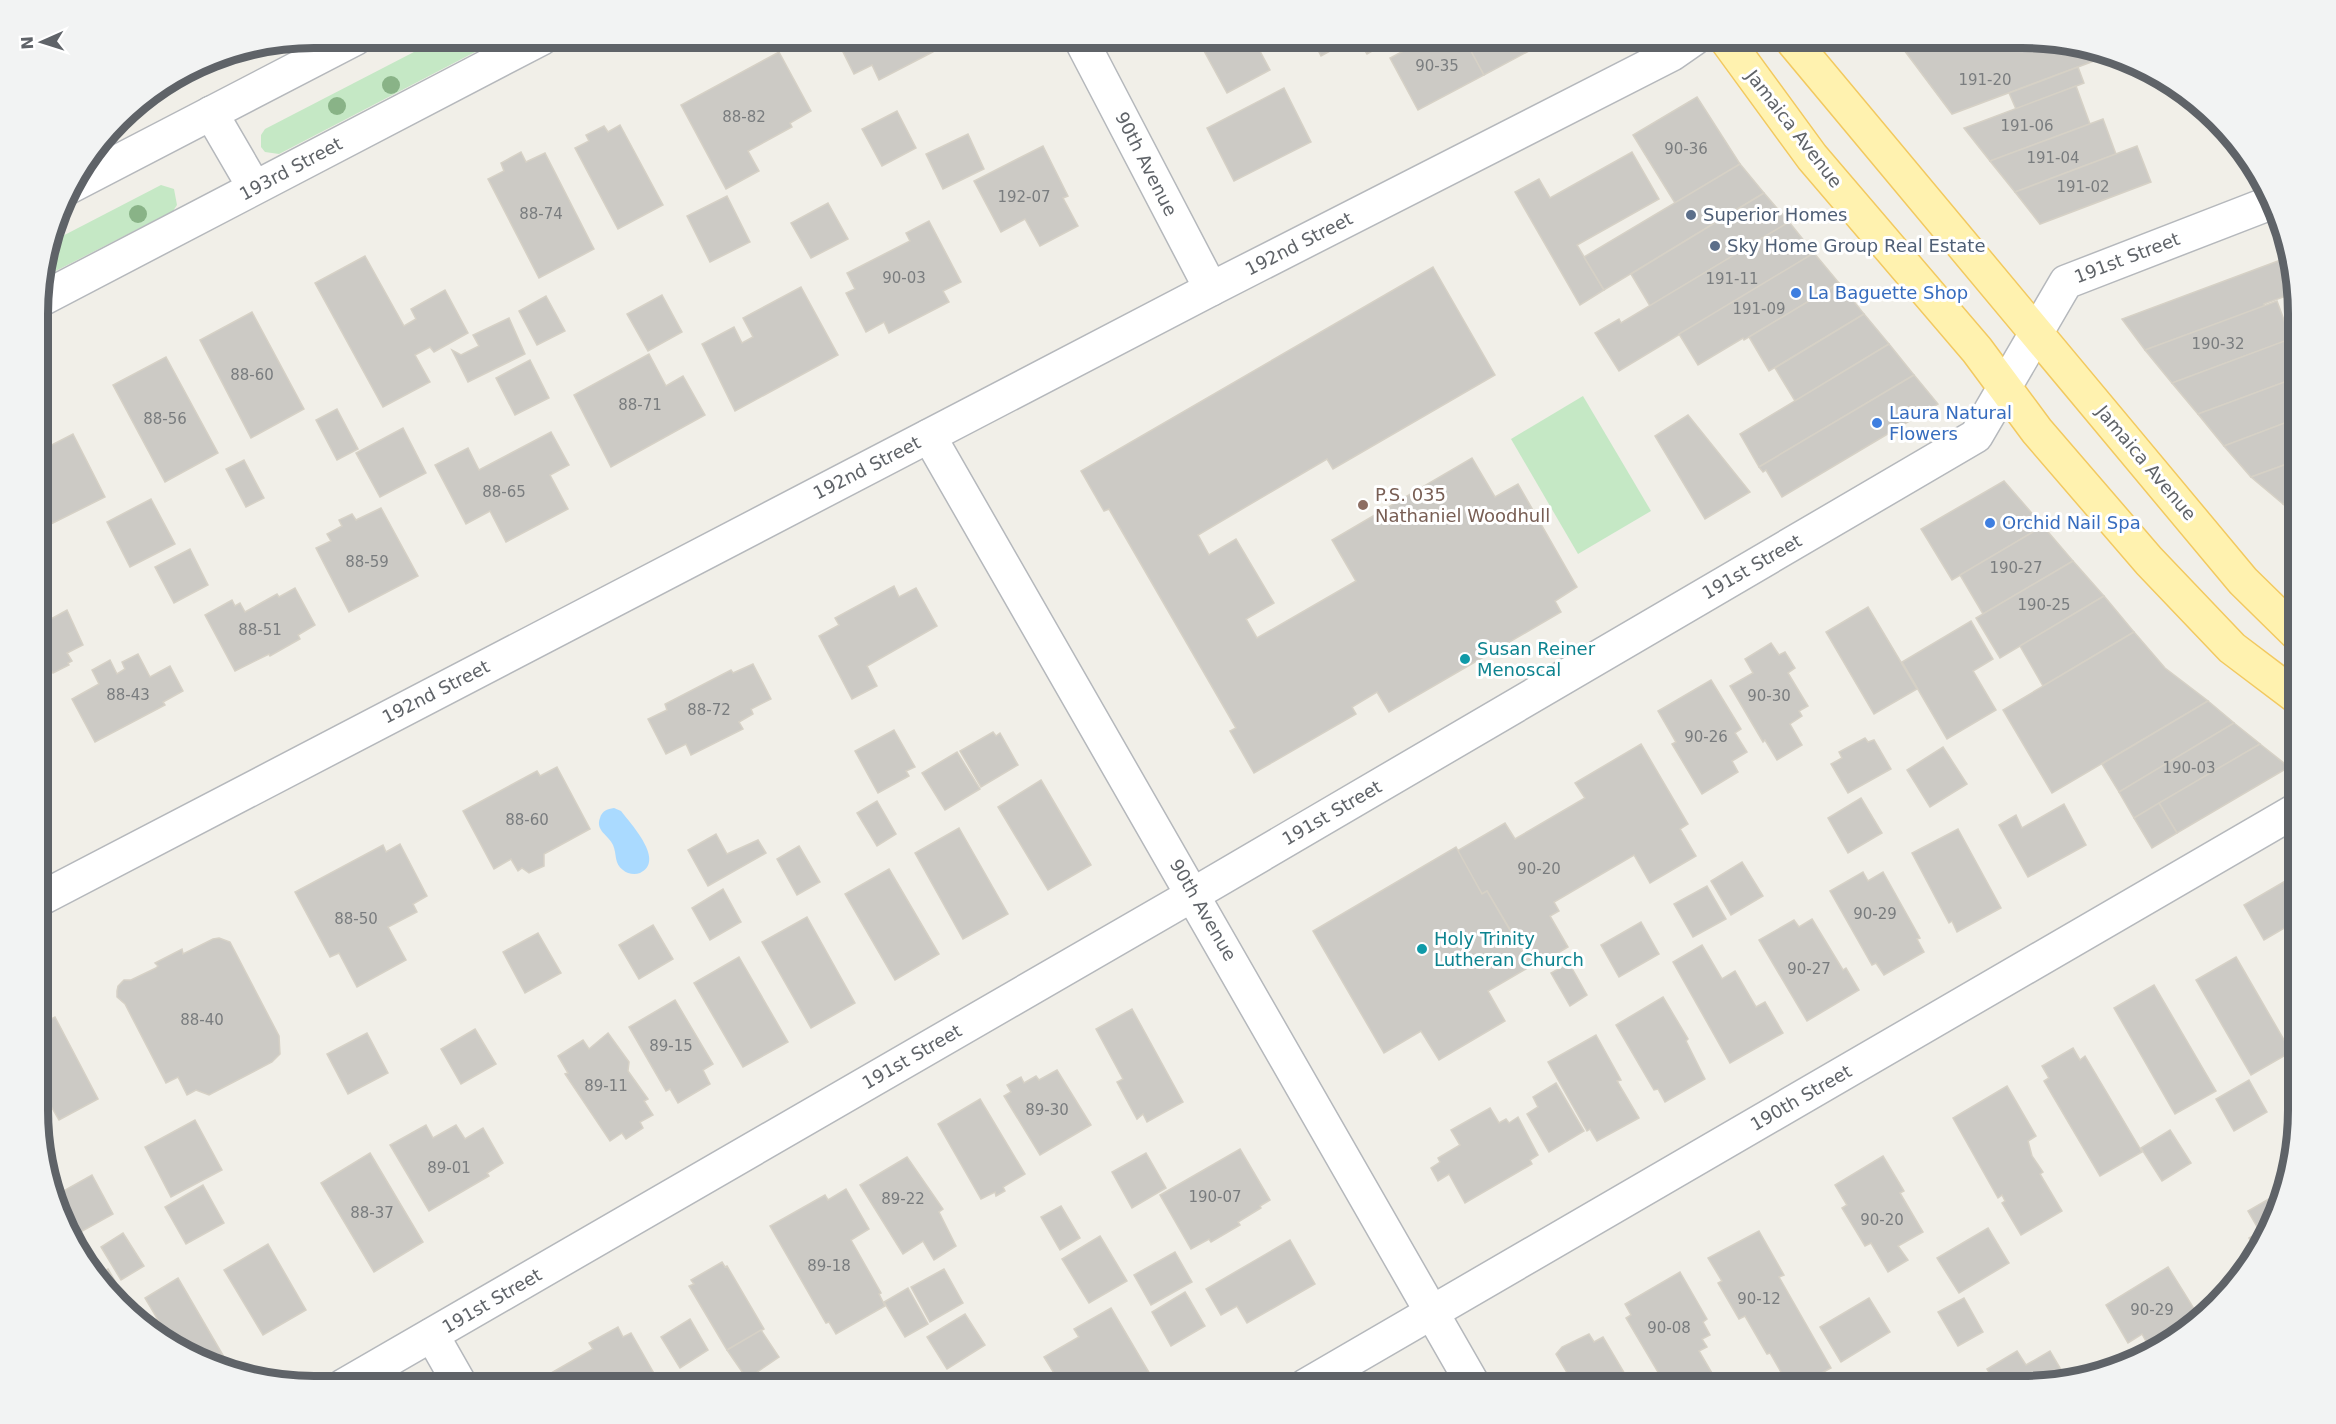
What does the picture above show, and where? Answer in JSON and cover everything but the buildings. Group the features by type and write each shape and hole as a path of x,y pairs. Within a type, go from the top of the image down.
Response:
{"main road":[{"name":"Jamaica Avenue","path":"1732,48 1812,157 1977,350 2037,431 2149,561 2232,648 2288,690"},
{"name":"Jamaica Avenue","path":"1798,48 2243,581 2288,625"}],"street":[{"path":"86,178 337,48"},
{"name":"193rd Street","path":"49,295 523,48"},
{"name":"90th Avenue","path":"1085,48 1211,289"},
{"name":"192nd Street","path":"48,895 1211,289 1681,48"},
{"path":"211,113 254,188"},
{"name":"191st Street","path":"360,1376 1194,894 1976,436 2066,282 2265,205"},
{"name":"90th Avenue","path":"929,436 1194,894 1468,1376"},
{"name":"190th Street","path":"1322,1376 2288,815"},
{"path":"432,1335 455,1376"}],"green space":[{"path":"422,48 483,48 279,154 265,152 261,147 261,135 265,129"},
{"path":"161,185 174,189 177,205 173,211 51,273 59,238"},
{"path":"1583,396 1651,511 1578,554 1511,439"}],"water":[{"path":"614,808 621,811 632,824 648,852 647,867 640,873 629,873 620,868 613,845 599,826 602,814"}],"place":[{"name":"Superior Homes","path":"1691,215"},
{"name":"Sky Home Group Real Estate","path":"1715,246"},
{"name":"La Baguette Shop","path":"1796,293"},
{"name":"Laura Natural Flowers","path":"1877,423"},
{"name":"P.S. 035 Nathaniel Woodhull","path":"1363,505"},
{"name":"Orchid Nail Spa","path":"1990,523"},
{"name":"Susan Reiner Menoscal","path":"1465,659"},
{"name":"Holy Trinity Lutheran Church","path":"1422,949"}]}
